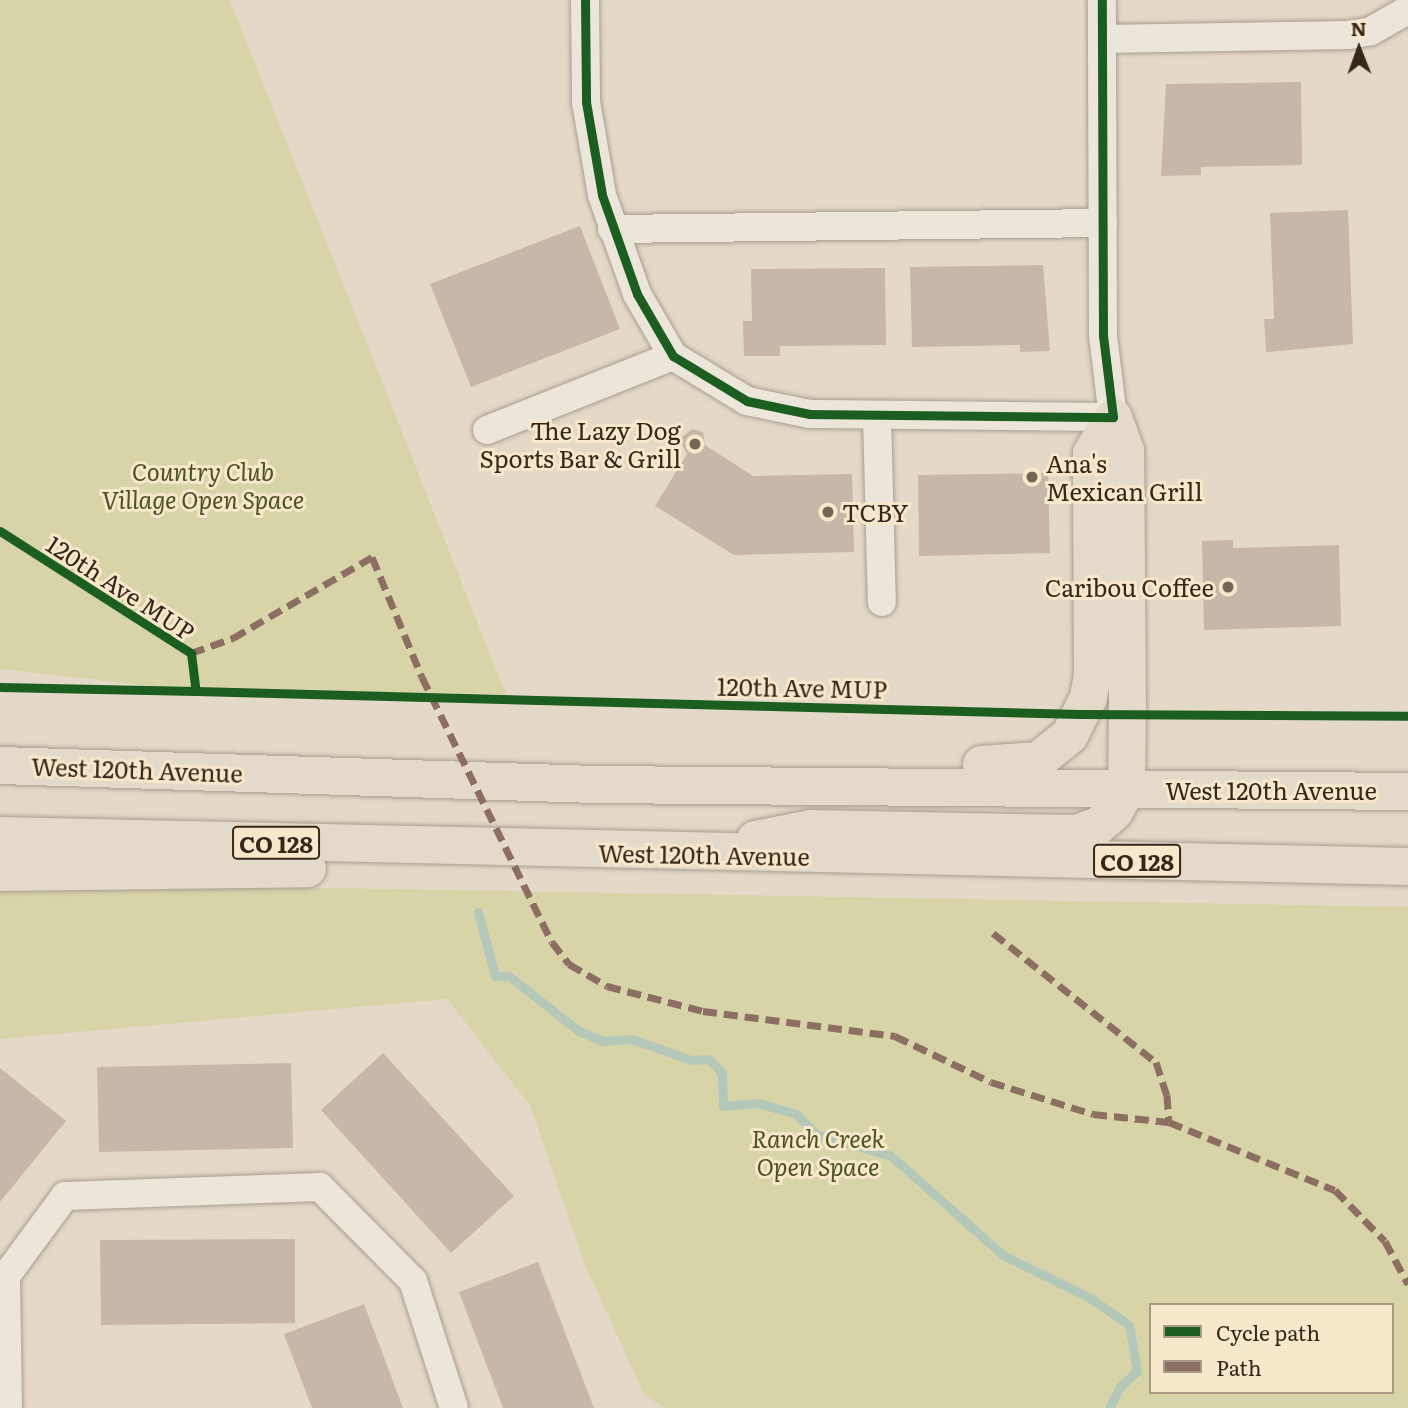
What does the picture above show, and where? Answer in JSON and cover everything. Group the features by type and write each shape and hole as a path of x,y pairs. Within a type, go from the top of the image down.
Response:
{"main road":[{"path":"594,784 704,760 1020,765 1056,748 1080,713 1092,674 1091,453 1113,417"},
{"path":"678,853 810,828 1076,833 1098,825 1114,811 1126,789 1125,450 1113,417"},
{"name":"West 120th Avenue","path":"1,765 594,784 1408,791"},
{"name":"West 120th Avenue","path":"0,835 552,851 1408,866"},
{"path":"0,872 393,867 552,851"}],"street":[{"path":"585,0 586,102 612,229 637,294 673,356 747,401 810,414 1113,417 1103,335 1101,0"},
{"path":"1102,38 1349,35 1371,31 1408,10"},
{"path":"612,229 1103,223"},
{"path":"487,430 673,356"},
{"path":"877,416 882,602"},
{"path":"8,1408 6,1276 65,1196 320,1186 413,1281 454,1408"}],"green space":[{"name":"Country Club Village Open Space","path":"0,0 230,0 506,694 196,691 0,669"},
{"name":"Ranch Creek Open Space","path":"334,888 1408,907 1408,1408 664,1408 644,1394 584,1263 531,1107 447,999 0,1039 0,889"}],"building":[{"path":"1301,82 1302,165 1201,167 1201,175 1161,176 1166,84"},
{"path":"1348,210 1353,344 1266,352 1264,319 1274,319 1270,213"},
{"path":"580,226 620,329 471,387 430,284"},
{"path":"1043,265 1050,351 1020,352 1020,345 912,347 910,267"},
{"path":"885,268 886,345 780,346 780,356 744,356 743,321 752,321 751,269"},
{"path":"692,429 703,432 705,445 753,476 852,474 854,552 734,555 655,506 687,454 679,440"},
{"path":"1048,473 1050,553 919,556 918,475"},
{"path":"1233,540 1233,548 1339,545 1341,626 1204,630 1202,541"},
{"path":"383,1053 514,1196 451,1253 321,1110"},
{"path":"291,1063 293,1148 99,1152 97,1067"},
{"path":"0,1068 66,1121 0,1202"},
{"path":"295,1239 295,1323 101,1325 100,1240"},
{"path":"538,1262 594,1408 503,1408 459,1292"},
{"path":"364,1304 403,1408 312,1408 284,1334"}],"waterway":[{"path":"478,912 495,976 509,976 579,1031 603,1041 632,1039 691,1060 709,1059 722,1073 723,1106 758,1103 796,1114 816,1134 891,1156 1003,1255 1092,1299 1129,1325 1137,1371 1120,1387 1109,1408"}],"marked path":[{"path":"191,653 233,638 372,557 422,677 552,942 569,964 607,986 703,1011 895,1036 991,1082 1093,1114 1169,1122"},
{"path":"993,933 1156,1062 1167,1095 1169,1122 1335,1190 1385,1241 1408,1284"}],"cycle path":[{"path":"585,0 586,102 602,195 637,294 673,356 747,401 810,414 1113,417 1103,335 1102,0"},
{"name":"120th Ave MUP","path":"0,531 191,653 196,691 1080,714 1408,716"},
{"path":"0,687 196,691"}],"place":[{"name":"The Lazy Dog Sports Bar & Grill","path":"695,444"},
{"name":"Ana's Mexican Grill","path":"1032,477"},
{"name":"TCBY","path":"828,512"},
{"name":"Caribou Coffee","path":"1228,587"}]}
